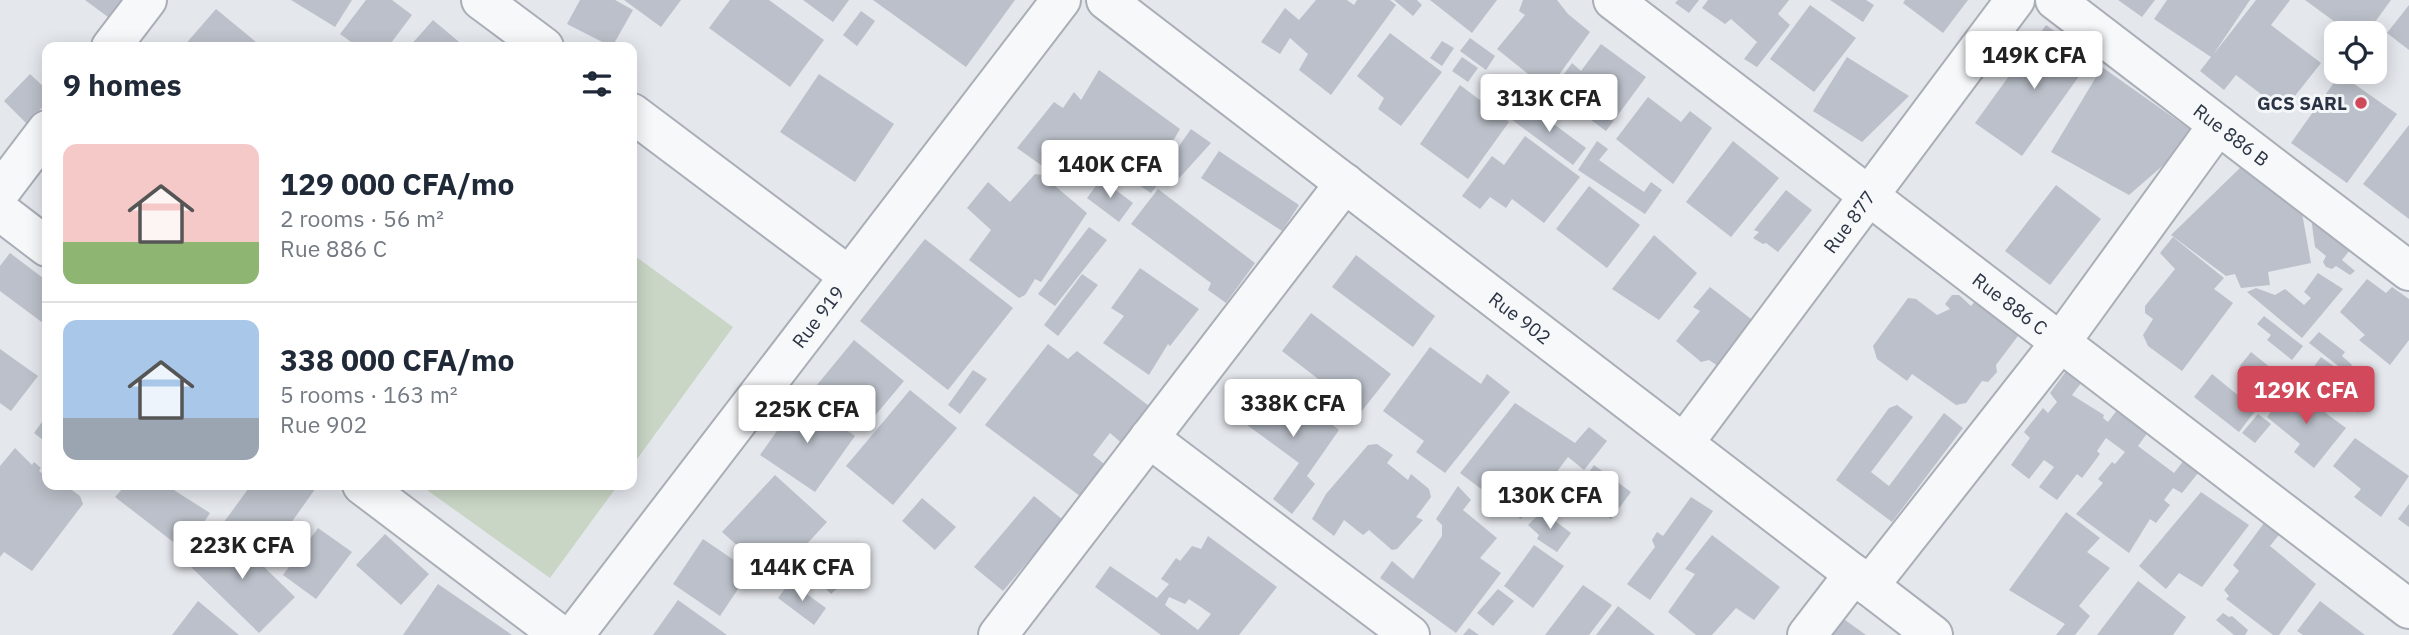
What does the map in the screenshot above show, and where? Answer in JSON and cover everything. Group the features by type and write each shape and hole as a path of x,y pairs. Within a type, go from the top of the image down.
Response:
{"street":[{"path":"115,42 147,0"},
{"path":"481,0 537,42"},
{"name":"Rue 919","path":"574,635 1061,0"},
{"name":"Rue 902","path":"1106,0 1933,635"},
{"name":"Rue 886 C","path":"1613,0 2409,609"},
{"name":"Rue 877","path":"1684,443 2015,0"},
{"name":"Rue 886 B","path":"2055,0 2409,271"},
{"path":"637,117 849,276"},
{"path":"1807,635 1862,580 2060,342 2218,125"},
{"path":"5,169 42,135"},
{"path":"998,635 1345,183"},
{"path":"0,211 42,243"},
{"path":"1149,438 1410,635"},
{"path":"369,490 560,635"}],"green space":[{"path":"637,258 733,327 637,459"},
{"path":"427,490 614,490 550,578"}],"building":[{"path":"85,0 121,0 108,17"},
{"path":"291,0 352,0 335,27"},
{"path":"366,0 392,0 412,15 392,42 351,42 340,34"},
{"path":"580,0 615,0 633,10 615,42 602,42 567,24"},
{"path":"624,0 681,0 661,27"},
{"path":"730,0 769,0 824,40 790,87 709,28"},
{"path":"803,0 849,0 833,22"},
{"path":"873,0 1015,0 966,67"},
{"path":"1316,0 1347,0 1354,5 1357,0 1390,0 1396,5 1331,95 1299,70 1308,54 1290,38 1280,54 1261,42 1285,8 1299,20"},
{"path":"1394,0 1417,0 1422,5 1413,16"},
{"path":"1430,0 1497,0 1472,33"},
{"path":"1523,0 1557,0 1568,14 1590,32 1548,90 1497,49 1525,15 1519,11"},
{"path":"1678,0 1699,0 1689,13 1675,3"},
{"path":"1708,0 1789,0 1778,14 1790,25 1757,67 1744,59 1757,42 1731,19 1725,24 1702,8"},
{"path":"1830,0 1866,0 1874,5 1863,22"},
{"path":"1905,0 1968,0 1943,33 1903,3"},
{"path":"2118,0 2155,0 2142,17"},
{"path":"2167,0 2250,0 2213,55 2256,0 2290,0 2271,25 2321,63 2283,111 2236,75 2224,90 2200,71 2211,57 2154,19"},
{"path":"2305,0 2391,0 2376,21 2334,21"},
{"path":"1810,5 1856,38 1814,92 1770,59"},
{"path":"2409,5 2409,50 2387,33"},
{"path":"216,9 256,42 187,42"},
{"path":"861,11 875,21 857,46 843,35"},
{"path":"433,20 459,42 413,42"},
{"path":"2046,25 2092,58 2022,156 1975,123"},
{"path":"1390,33 1442,72 1401,126 1378,109 1384,98 1357,76"},
{"path":"1470,38 1495,56 1486,70 1460,51"},
{"path":"1442,41 1454,48 1442,66 1430,58"},
{"path":"1601,44 1646,77 1606,131 1552,91 1572,63 1581,71","holes":["1590,84 1598,90 1582,110 1574,104"]},
{"path":"1462,57 1478,68 1468,82 1452,71"},
{"path":"1847,57 1909,96 1862,142 1813,111"},
{"path":"2102,67 2198,135 2129,195 2051,152"},
{"path":"1099,70 1180,129 1163,158 1166,160 1155,171 1162,179 1151,193 1128,178 1122,182 1067,142 1048,170 1017,148 1054,102 1063,108 1074,92 1081,100"},
{"path":"30,74 42,85 42,108 27,124 4,101"},
{"path":"819,74 894,124 855,182 780,132"},
{"path":"2333,84 2354,84 2397,114 2347,183 2291,143"},
{"path":"1460,85 1509,122 1468,179 1420,144"},
{"path":"1648,97 1681,122 1690,111 1712,128 1673,184 1616,139"},
{"path":"1524,102 1586,148 1573,165 1511,119"},
{"path":"2409,125 2409,219 2363,184"},
{"path":"1191,129 1211,143 1173,185 1160,173"},
{"path":"1525,136 1580,177 1544,223 1512,199 1506,208 1490,197 1480,209 1462,196 1492,156 1504,165"},
{"path":"1597,141 1608,149 1599,160 1644,192 1651,182 1662,190 1645,214 1578,170"},
{"path":"1733,141 1779,178 1731,237 1686,202"},
{"path":"1219,151 1299,205 1282,231 1201,178"},
{"path":"2243,165 2302,213 2311,263 2268,272 2270,285 2241,288 2235,274 2226,276 2171,235"},
{"path":"1035,174 1042,175 1087,213 1041,282 1035,279 1025,295 1019,298 969,260 991,230 967,208 988,182 1010,202"},
{"path":"1101,179 1133,203 1119,222 1087,198"},
{"path":"2056,185 2101,219 2050,285 2005,251"},
{"path":"1589,186 1640,225 1607,268 1556,229"},
{"path":"1158,189 1255,263 1226,303 1208,290 1211,283 1131,224"},
{"path":"1786,190 1812,210 1778,252 1753,238 1759,232 1754,230"},
{"path":"2309,203 2358,240 2342,260 2355,271 2350,275 2336,266 2332,269 2326,267 2323,262 2326,256 2315,247"},
{"path":"1089,227 1107,240 1055,306 1038,294"},
{"path":"1654,235 1697,273 1659,320 1612,289"},
{"path":"2173,237 2224,278 2214,289 2233,303 2182,371 2148,346 2143,335 2153,319 2145,313 2145,306 2175,269 2160,253"},
{"path":"925,239 1013,308 948,390 860,321"},
{"path":"10,253 42,277 42,322 0,291 0,266"},
{"path":"1356,255 1435,316 1413,347 1332,287"},
{"path":"1140,268 1199,309 1170,346 1168,344 1149,375 1103,343 1124,316 1111,308"},
{"path":"2318,273 2343,289 2302,338 2247,292 2256,288 2275,295 2285,289 2304,305 2311,298 2304,292"},
{"path":"1082,274 1098,285 1058,336 1044,325"},
{"path":"2367,279 2386,293 2392,287 2409,299 2409,340 2390,365 2359,340 2365,335 2340,312"},
{"path":"1710,287 1760,326 1725,371 1709,360 1701,362 1676,341 1700,311 1693,307"},
{"path":"1982,293 2024,328 1996,365 1997,372 1988,382 1982,381 1966,403 1956,405 1912,374 1907,381 1877,359 1873,346 1908,298 1916,299 1937,315 1950,309 1945,304 1952,295 1959,295 1971,306"},
{"path":"1311,313 1391,374 1361,412 1282,351"},
{"path":"2264,316 2303,346 2292,360 2267,340 2271,335 2257,324"},
{"path":"2319,332 2345,352 2342,356 2352,365 2346,372 2309,343"},
{"path":"854,340 904,381 862,431 812,391"},
{"path":"1048,344 1068,359 1077,351 1153,409 1125,446 1110,433 1093,455 1108,467 1084,499 985,425"},
{"path":"1430,347 1481,384 1487,374 1510,392 1445,473 1416,452 1424,441 1383,411"},
{"path":"0,349 38,376 11,411 0,403"},
{"path":"2251,352 2271,368 2259,383 2239,367"},
{"path":"2321,357 2371,393 2358,413 2307,376"},
{"path":"2069,367 2085,378 2072,395 2104,415 2103,418 2108,422 2121,405 2151,428 2138,446 2174,473 2188,455 2203,467 2182,493 2173,488 2164,500 2170,505 2156,523 2150,519 2129,553 2076,514 2103,483 2098,479 2112,462 2115,464 2125,452 2106,438 2097,451 2100,454 2082,478 2077,474 2057,500 2039,487 2054,467 2044,460 2029,479 2011,465 2030,438 2024,432 2043,408 2048,413 2057,402 2050,393"},
{"path":"973,370 987,379 960,414 948,405"},
{"path":"2212,374 2256,410 2239,432 2194,397"},
{"path":"1278,382 1339,430 1307,476 1315,484 1292,514 1273,499 1299,463 1243,422"},
{"path":"2289,386 2346,428 2314,468 2294,452 2300,444 2267,417"},
{"path":"910,390 957,428 893,505 846,466"},
{"path":"800,398 855,436 815,492 760,455"},
{"path":"1515,403 1575,443 1589,427 1607,441 1584,470 1568,457 1521,519 1460,473"},
{"path":"1897,405 1913,417 1871,472 1889,486 1944,413 1963,428 1892,522 1836,480 1889,408"},
{"path":"2258,414 2271,424 2255,443 2242,433"},
{"path":"42,422 42,439 34,433"},
{"path":"2355,438 2409,476 2381,517 2354,497 2361,489 2333,466"},
{"path":"1377,444 1393,455 1387,463 1408,480 1411,474 1429,489 1431,497 1416,517 1423,520 1397,549 1392,550 1369,530 1363,535 1344,520 1334,536 1312,519 1326,494 1368,445"},
{"path":"15,448 32,465 34,462 41,468 39,471 42,473 42,490 72,490 80,496 83,504 32,571 4,552 0,557 0,466"},
{"path":"1594,465 1631,492 1611,519 1575,492"},
{"path":"775,475 827,522 775,579 722,532"},
{"path":"1458,486 1471,500 1463,510 1497,538 1480,558 1501,573 1456,633 1380,578 1392,561 1413,579 1442,536 1442,525 1436,519"},
{"path":"121,490 174,490 210,513 185,551 115,497"},
{"path":"247,490 314,490 269,554 224,522"},
{"path":"2201,492 2249,525 2202,587 2179,573 2166,589 2139,566"},
{"path":"1034,496 1063,520 1003,591 974,567"},
{"path":"1691,497 1713,511 1650,600 1627,584 1655,547 1652,540 1657,532 1663,536"},
{"path":"922,498 956,527 935,550 902,521"},
{"path":"2409,504 2409,527 2398,519"},
{"path":"1542,511 1571,533 1557,552 1537,539 1539,535 1528,525"},
{"path":"2066,512 2100,538 2087,552 2110,568 2079,606 2090,616 2075,635 2056,635 2065,624 2009,590"},
{"path":"2267,519 2282,531 2270,546 2316,584 2279,635 2273,635 2226,599 2229,596 2224,590 2239,571 2233,565"},
{"path":"318,528 352,552 316,599 283,575"},
{"path":"225,529 295,597 259,633 189,565"},
{"path":"385,534 429,574 401,605 356,565"},
{"path":"1712,535 1780,587 1754,620 1736,608 1712,635 1696,635 1668,612 1695,574 1685,569"},
{"path":"1208,536 1277,587 1239,635 1161,635 1095,587 1110,566 1157,598 1169,584 1161,579 1176,558 1180,561 1192,546 1201,549","holes":["1169,597 1185,604 1189,599 1211,614 1198,630 1165,605"]},
{"path":"703,539 750,571 720,616 673,584"},
{"path":"1534,545 1564,566 1533,608 1504,586"},
{"path":"842,553 858,570 831,594 815,578"},
{"path":"2138,581 2186,617 2173,635 2097,635"},
{"path":"790,582 826,608 814,625 778,598"},
{"path":"438,584 512,635 403,635"},
{"path":"1583,585 1612,605 1589,635 1545,635"},
{"path":"1498,589 1514,601 1493,626 1477,613"},
{"path":"678,600 727,635 653,635"},
{"path":"198,601 239,635 172,635"},
{"path":"2320,601 2365,635 2303,635 2297,631"},
{"path":"1618,606 1655,635 1596,635"},
{"path":"1834,612 1866,635 1816,635"},
{"path":"2223,613 2232,616 2248,630 2245,635 2234,635 2216,620"},
{"path":"1469,628 1479,635 1463,635"}],"place":[{"name":"GCS SARL","path":"2361,103"}]}
